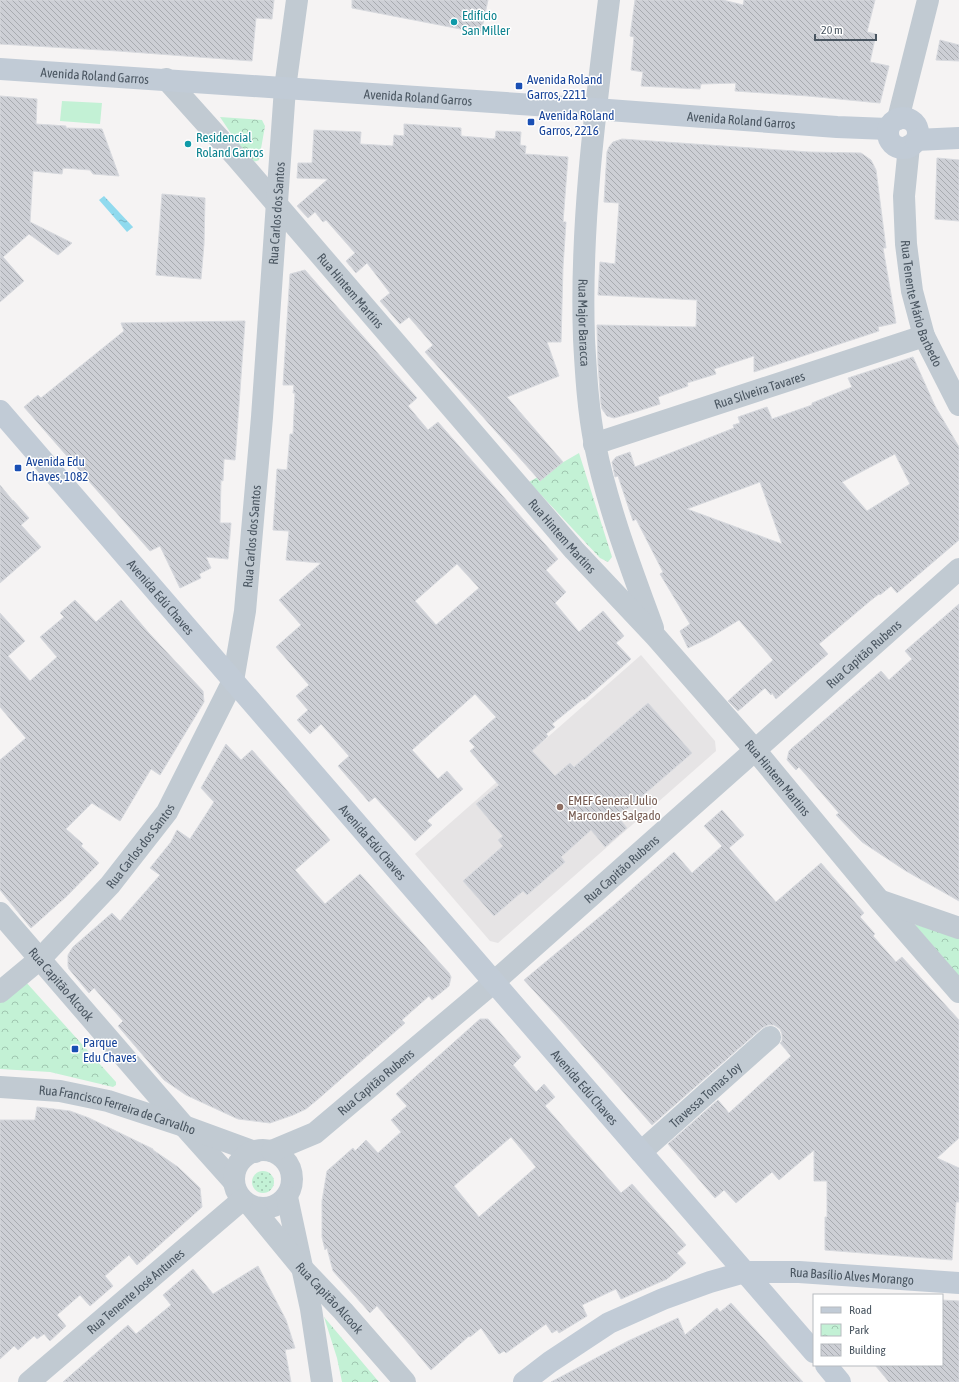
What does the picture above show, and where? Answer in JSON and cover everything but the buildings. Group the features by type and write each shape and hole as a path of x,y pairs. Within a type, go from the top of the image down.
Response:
{"street":[{"name":"Rua Carlos dos Santos","path":"0,992 41,958 110,886 167,812 233,681 245,611 262,417 285,88 297,0"},
{"name":"Rua Major Baracca","path":"609,0 595,109 586,223 582,296 586,379 594,444 609,506 656,637"},
{"name":"Rua Tenente Mário Barbedo","path":"928,0 912,61 903,134 906,244 912,291 924,336 959,405"},
{"name":"Avenida Roland Garros","path":"0,69 595,109 837,127 903,134 959,136"},
{"name":"Rua Hintem Martins","path":"166,79 236,157 574,550 656,637 755,750 880,901 959,992"},
{"name":"Rua Silveira Tavares","path":"594,444 924,336"},
{"name":"Avenida Edú Chaves","path":"0,411 813,1351"},
{"name":"Rua Capitão Rubens","path":"264,1151 315,1133 494,982 959,569"},
{"path":"880,901 959,928"},
{"name":"Rua Capitão Alcook","path":"0,912 184,1126 264,1151"},
{"name":"Travessa Tomas Joy","path":"641,1152 770,1037"},
{"name":"Rua Francisco Ferreira de Carvalho","path":"0,1086 60,1091 108,1101 184,1126 302,1268 311,1309 322,1382"},
{"name":"Rua Capitão Rubens","path":"290,1187 315,1133"},
{"path":"264,1151 280,1155 287,1161 291,1169 290,1187 279,1205 259,1208 243,1196 235,1172 239,1163 246,1156 264,1151"},
{"name":"Rua Capitão Alcook","path":"290,1187 302,1268 343,1311 405,1382"},
{"name":"Rua Tenente José Antunes","path":"29,1382 243,1196"},
{"path":"524,1382 550,1362 609,1323 663,1299 710,1282 745,1272"},
{"name":"Rua Basílio Alves Morango","path":"745,1272 799,1272 959,1283"},
{"path":"827,1366 840,1382"}],"shaded area":[{"name":"EMEF General Julio Marcondes Salgado","path":"641,655 715,741 716,751 498,943 490,941 415,854"}],"green space":[{"path":"62,101 102,103 100,124 60,121"},
{"path":"220,117 262,120 265,126 259,160 250,162"},
{"path":"579,453 612,557 608,562 600,558 529,482"},
{"path":"914,924 959,937 959,976"},
{"path":"25,981 116,1082 116,1085 113,1087 50,1072 0,1069 0,1002"},
{"path":"263,1171 271,1174 274,1182 271,1190 263,1193 255,1190 252,1182 255,1174"},
{"path":"324,1317 379,1382 342,1382 337,1358"}],"water":[{"path":"104,196 133,227 127,232 99,200"}],"place":[{"name":"Edifício San Miller","path":"454,22"},
{"name":"Avenida Roland Garros, 2211","path":"519,86"},
{"name":"Avenida Roland Garros, 2216","path":"531,122"},
{"name":"Residencial Roland Garros","path":"188,144"},
{"name":"Avenida Edu Chaves, 1082","path":"18,468"},
{"name":"EMEF General Julio Marcondes Salgado","path":"560,807"},
{"name":"Parque Edu Chaves","path":"75,1049"}]}
